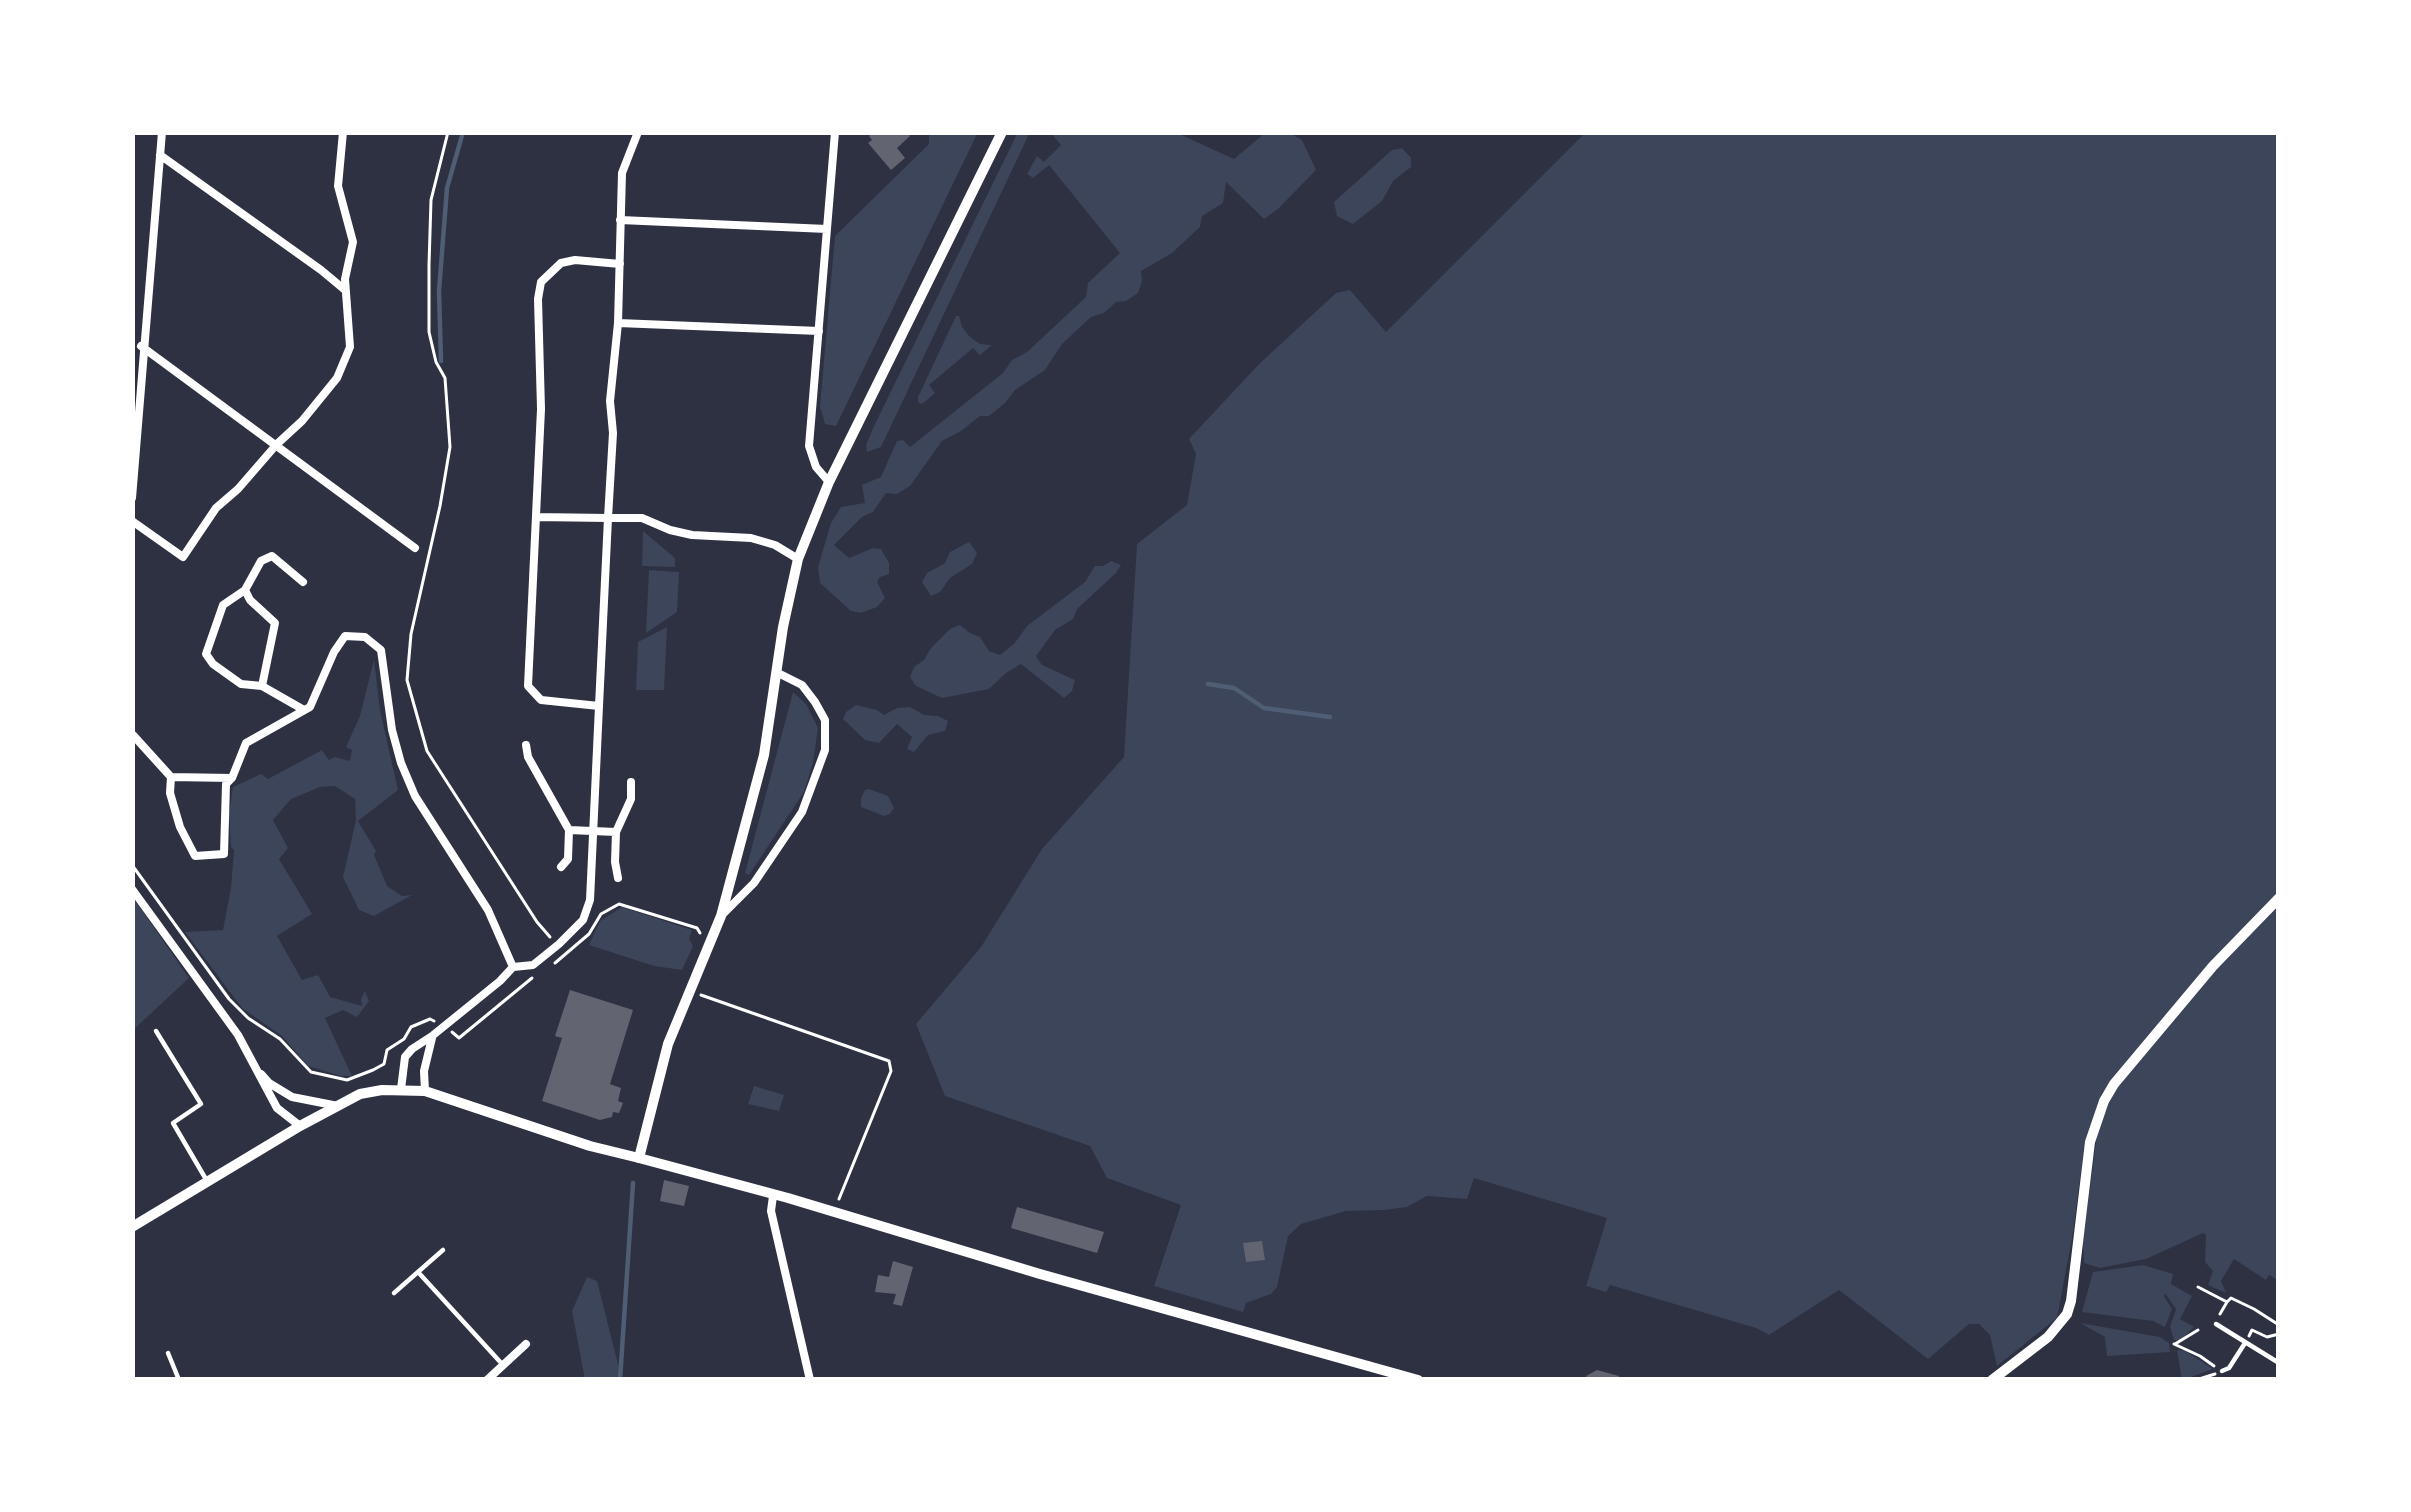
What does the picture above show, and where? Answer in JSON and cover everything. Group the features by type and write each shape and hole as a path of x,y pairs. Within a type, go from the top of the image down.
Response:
{"main road":[{"path":"639,1158 668,1044 721,916 764,755 798,559 830,482 1002,132"},
{"path":"1992,1380 2059,1327 2067,1314 2090,1142 2114,1084 2212,966 2279,898"},
{"path":"132,1227 360,1094 425,1091 590,1146 1418,1380"}],"street":[{"path":"132,498 162,132"},
{"path":"132,521 182,557 217,508 337,378 350,347 345,279 353,242 338,186 343,132"},
{"path":"401,1089 405,1057 412,1049 513,967 533,965 560,944 583,920 590,900 622,172 638,132"},
{"path":"830,482 815,467 809,446 835,132"},
{"path":"160,155 346,291"},
{"path":"620,220 827,229"},
{"path":"598,706 541,700 527,686 541,409 538,299 541,282 551,270 568,262 620,264"},
{"path":"618,323 819,331"},
{"path":"142,347 415,548"},
{"path":"536,517 642,518 692,535 752,538 798,559"},
{"path":"303,581 272,556 261,560 245,590 223,605 206,653 241,684 262,686 304,710"},
{"path":"245,590 275,623 262,686"},
{"path":"133,735 171,777 170,793 180,827 195,856 224,854 226,784 246,743 310,707 345,636 365,637 382,650 400,763 415,796 488,910 513,967"},
{"path":"721,916 754,883 802,812 824,750 825,720 815,702 802,685 776,672"},
{"path":"526,745 568,830 568,860 561,867"},
{"path":"171,777 232,778"},
{"path":"618,878 616,832 631,799 631,782"},
{"path":"568,830 616,832"},
{"path":"132,889 238,1035 277,1108 300,1126"},
{"path":"425,1091 432,1036"},
{"path":"256,1068 292,1097 338,1106"},
{"path":"773,1196 770,1208 810,1380"},
{"path":"487,1380 526,1344"}],"lane":[{"path":"156,1031 201,1104 173,1123 207,1181"},
{"path":"394,1293 443,1250"},
{"path":"418,1272 503,1365"},
{"path":"2216,1324 2279,1363"},
{"path":"2222,1371 2229,1368 2245,1342"},
{"path":"168,1353 178,1380"}],"path":[{"path":"448,132 431,200 429,332 445,378 450,447 411,634 407,680 428,751 537,922 568,955"},
{"path":"132,865 229,999 280,1039 311,1072 347,1080 373,1070 411,1027 430,1019 435,1022"},
{"path":"551,966 589,934 601,914 619,904 697,928 710,941"},
{"path":"447,1034 451,1031 459,1038 534,976"},
{"path":"708,980 700,997 890,1061 891,1071 835,1212"},
{"path":"2198,1287 2227,1302"},
{"path":"2216,1324 2231,1298 2279,1325"},
{"path":"2198,1330 2174,1344 2222,1371"},
{"path":"2245,1342 2252,1330 2267,1337 2279,1334"},
{"path":"2196,1380 2222,1371"}],"shaded area":[{"path":"929,132 978,132 836,426 825,424 820,406 835,236 929,144"},
{"path":"1018,132 1030,132 881,447 867,452 875,424"},
{"path":"1050,132 1175,132 1234,159 1266,132 1288,132 1302,140 1316,170 1264,219 1226,182 1223,203 1202,216 1200,227 1172,253 1141,271 1138,293 1091,317 1062,344 1045,370 989,416 980,416 942,441 910,486 897,494 886,493 873,512 834,545 849,558 881,549 889,563 889,574 877,582 885,598 877,607 851,611 820,583 818,567 831,523 841,507 865,503 862,485 881,477 897,441 910,447 1003,373 1086,297 1088,283 1120,253 1049,165 1033,178 1027,174 1037,156 1044,162 1061,145"},
{"path":"1586,132 2279,132 2279,1281 2269,1275 2266,1280 2234,1259 2221,1281 2226,1293 2208,1285 2213,1271 2205,1262 2203,1233 2146,1259 2100,1268 2084,1263 2103,1090 2084,1148 2057,1318 1997,1366 1990,1335 1979,1324 1969,1324 1928,1359 1839,1290 1769,1335 1610,1285 1606,1292 1586,1286 1607,1218 1474,1178 1467,1199 1427,1196 1407,1207 1346,1211 1301,1224 1288,1236 1277,1287 1246,1303 1243,1312 1154,1286 1181,1205 1107,1178 1090,1146 945,1096 916,1024 981,947 1042,849 1124,757 1137,544 1187,505 1196,454 1189,439 1259,364 1336,293 1350,290 1386,332"},
{"path":"1402,148 1411,158 1411,167 1393,181 1382,201 1353,224 1337,216 1334,202 1392,150"},
{"path":"956,316 970,337 992,345 980,355 973,348 929,385 935,393 922,404 918,397"},
{"path":"643,531 675,558 675,567 642,566"},
{"path":"969,542 977,553 972,564 931,596 922,582 927,573"},
{"path":"1111,561 1121,565 1116,573 1077,609 1073,619 1055,630 1036,656 1042,665 1075,680 1064,698 1021,664 989,689 942,698 916,686 910,677 931,648 960,625 1000,655 1027,626 1085,582 1095,566"},
{"path":"649,570 679,572 677,612 646,633"},
{"path":"667,627 664,690 636,690 638,642"},
{"path":"374,660 398,790 358,821 376,851 387,886 402,896 412,895 374,916 359,910 343,877 356,820 355,799 335,786 291,799 273,820 288,848 279,859 312,914 277,936 302,980 318,975 330,997 362,1006 365,991 369,1001 357,1017 343,1010 325,1018 352,1076 341,1076 308,1066 282,1036 242,1008 185,932 223,930 234,850 229,814 233,787 261,774 268,779 322,750 329,760 350,761 352,750 346,747 360,716"},
{"path":"793,692 806,704 818,728 813,763 804,792 749,875 745,873"},
{"path":"856,705 884,715 910,707 948,721 945,731 928,735 914,752 907,749 912,737 897,724 879,743 865,740 843,719"},
{"path":"869,789 888,796 894,808 890,814 861,807 861,798"},
{"path":"132,896 189,978 132,1031"},
{"path":"622,907 692,930 693,946 682,970 589,945 600,921"},
{"path":"754,1086 784,1095 779,1111 748,1104"},
{"path":"2143,1265 2173,1274 2171,1284 2192,1296 2180,1319 2194,1327 2181,1340 2174,1340 2170,1327 2176,1309 2165,1293 2172,1309 2165,1327 2153,1321 2082,1312 2093,1272"},
{"path":"587,1277 597,1281 622,1380 585,1380 572,1311"},
{"path":"2080,1323 2160,1337 2169,1343 2170,1352 2107,1356 2105,1337"},
{"path":"2177,1350 2185,1351 2213,1369 2182,1380"}],"building":[{"path":"873,132 910,136 897,148 905,158 891,170 868,143"},
{"path":"570,990 633,1010 610,1084 621,1088 618,1101 623,1103 612,1117 600,1120 542,1101 562,1038 555,1036"},
{"path":"664,1180 689,1186 684,1206 660,1201"},
{"path":"1017,1207 1104,1232 1097,1253 1011,1228"},
{"path":"1262,1241 1265,1260 1246,1262 1243,1243"},
{"path":"893,1261 913,1267 902,1306 893,1304 896,1294 875,1292 878,1275 889,1277"},
{"path":"1597,1370 1619,1376 1618,1380 1588,1380 1586,1376"}],"waterway":[{"path":"441,361 439,291 447,188 463,132"},
{"path":"1208,684 1234,688 1264,708 1330,717"},
{"path":"620,1380 633,1183"}]}
